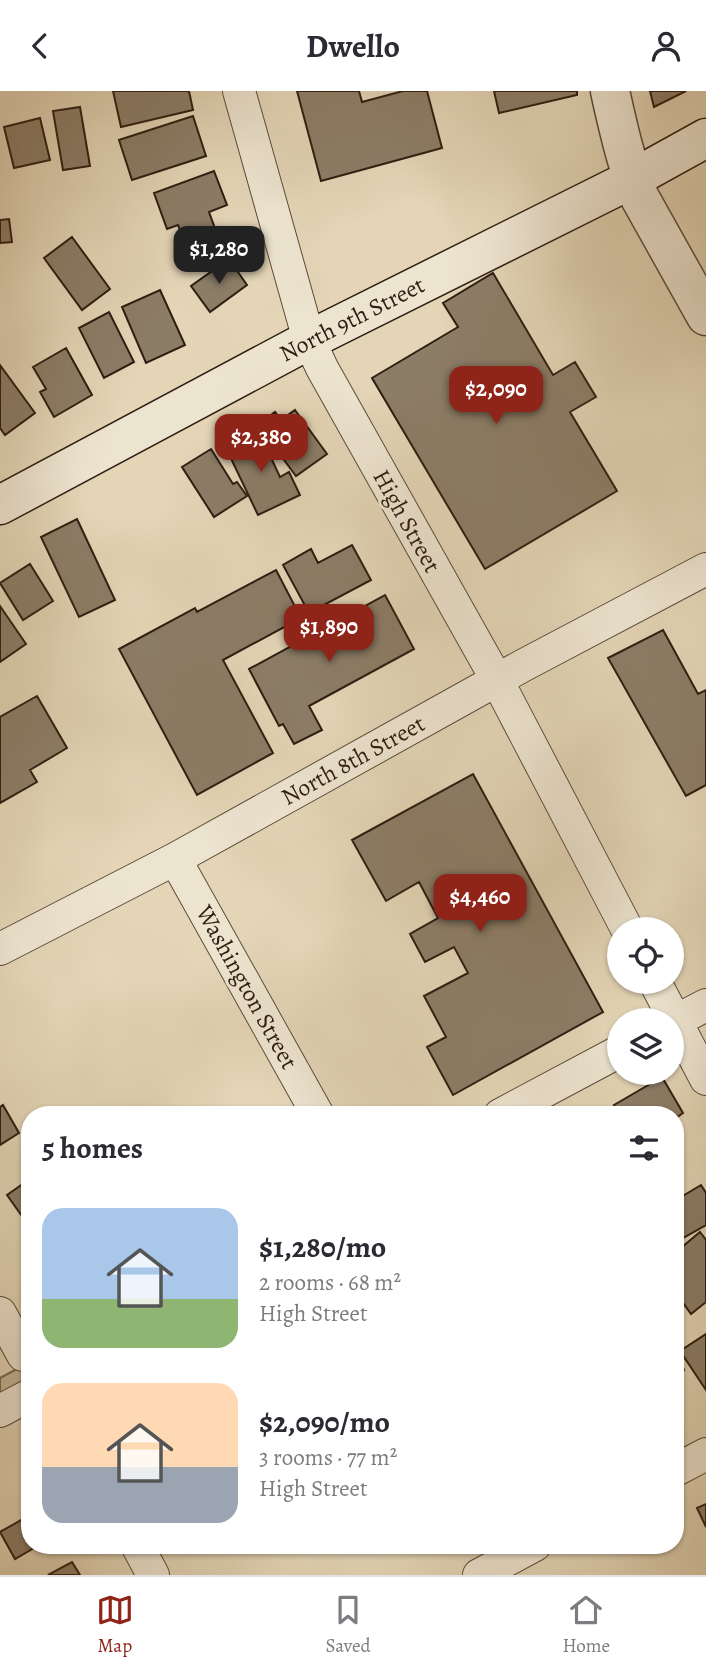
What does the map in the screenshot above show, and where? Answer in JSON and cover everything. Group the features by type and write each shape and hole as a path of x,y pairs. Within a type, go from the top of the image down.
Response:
{"main road":[{"path":"610,91 632,179 640,198 706,316"},
{"name":"North 9th Street","path":"0,505 309,340 632,179 706,138"}],"street":[{"name":"High Street","path":"239,91 309,340 322,368 497,680 621,917"},
{"name":"North 8th Street","path":"0,949 175,859 497,680 706,569"},
{"name":"Washington Street","path":"175,859 313,1106"},
{"path":"684,1017 706,1005"},
{"path":"684,1040 706,1079"},
{"path":"517,1106 607,1058"},
{"path":"0,1313 18,1358"},
{"path":"0,1411 21,1400"},
{"path":"684,1466 706,1454"},
{"path":"142,1554 153,1575"},
{"path":"479,1575 518,1554"}],"shaded area":[{"path":"21,1367 21,1388 0,1399 0,1378"}],"building":[{"path":"113,91 189,91 193,110 121,127"},
{"path":"297,91 359,91 362,102 403,91 427,91 442,148 321,181"},
{"path":"494,91 577,91 577,95 499,113"},
{"path":"650,91 686,91 654,107"},
{"path":"80,107 90,166 63,170 53,111"},
{"path":"193,116 206,156 132,180 119,140"},
{"path":"40,118 50,160 14,168 4,127"},
{"path":"214,171 227,205 209,212 217,234 186,246 178,225 167,229 154,193"},
{"path":"9,219 12,242 0,243 0,220"},
{"path":"72,237 110,289 82,310 44,258"},
{"path":"229,259 247,285 210,312 191,286"},
{"path":"493,273 553,375 575,362 596,397 570,412 617,491 485,569 372,378 458,327 443,303"},
{"path":"160,290 185,345 146,363 122,307"},
{"path":"109,312 134,362 104,378 79,328"},
{"path":"66,348 92,395 54,417 40,392 46,389 33,367"},
{"path":"0,365 35,413 5,435 0,428"},
{"path":"295,410 327,454 296,476 258,425 275,412 281,420"},
{"path":"258,430 280,477 289,472 300,495 258,515 225,446"},
{"path":"211,449 233,484 237,482 247,496 214,517 182,467"},
{"path":"77,519 115,600 79,617 41,537"},
{"path":"352,545 371,580 309,613 283,565 311,549 318,563"},
{"path":"30,564 53,601 23,620 0,583"},
{"path":"276,570 301,618 223,660 273,753 197,795 119,649 195,608 197,612"},
{"path":"385,595 414,649 309,706 322,730 294,744 283,724 279,726 249,669"},
{"path":"0,606 26,644 0,662"},
{"path":"663,630 698,694 706,690 706,785 686,796 608,658"},
{"path":"37,696 67,748 30,770 37,782 0,803 0,717"},
{"path":"473,774 603,1012 453,1095 427,1047 446,1037 424,996 468,973 454,947 425,962 410,934 438,918 419,882 386,901 352,840"},
{"path":"648,1085 667,1085 679,1106 615,1106"},
{"path":"3,1105 19,1133 0,1145 0,1107"},
{"path":"21,1185 21,1215 7,1195"},
{"path":"701,1185 706,1193 706,1225 684,1237 684,1195"},
{"path":"700,1232 706,1240 706,1302 691,1314 684,1304 684,1245"},
{"path":"706,1334 706,1390 684,1357 684,1348"},
{"path":"706,1504 706,1527 697,1508"},
{"path":"21,1520 21,1554 24,1554 15,1559 0,1532"},
{"path":"72,1562 80,1575 48,1575"}]}
